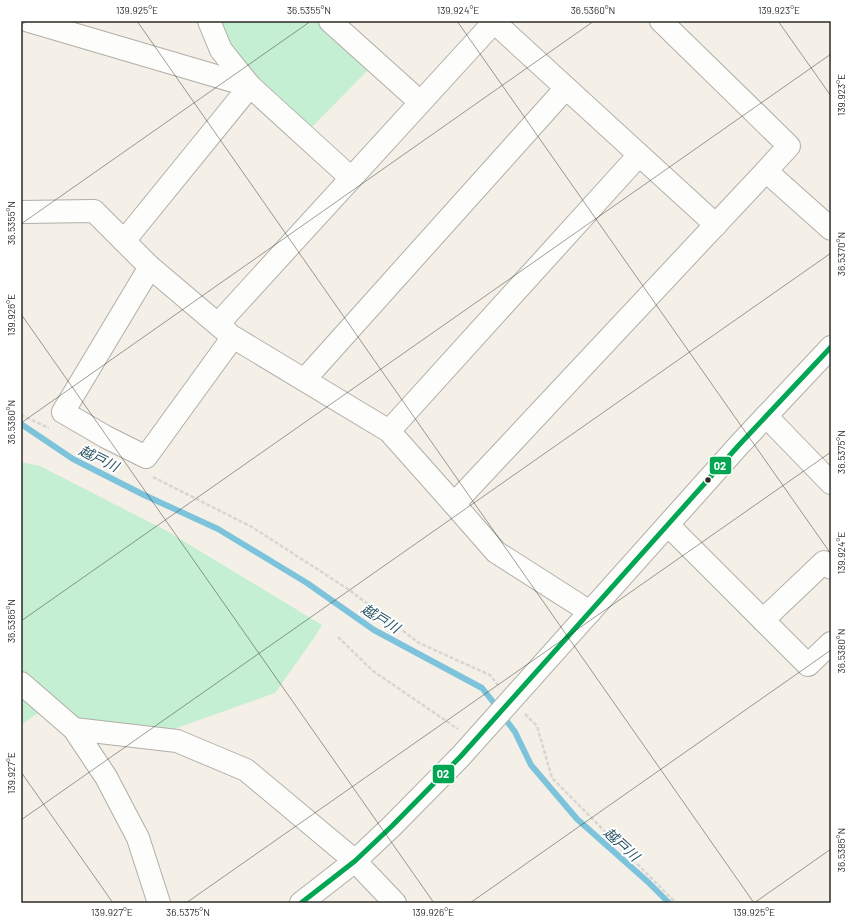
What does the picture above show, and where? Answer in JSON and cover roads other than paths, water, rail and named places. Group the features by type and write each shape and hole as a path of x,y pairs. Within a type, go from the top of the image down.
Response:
{"street":[{"path":"29,21 250,86"},
{"path":"209,21 221,50 250,86 351,178"},
{"path":"330,21 420,102"},
{"path":"454,504 789,146 660,21"},
{"path":"150,267 63,412 106,437 146,457 225,330 351,178 493,22 716,225"},
{"path":"124,241 250,86"},
{"path":"305,379 566,88"},
{"path":"389,431 639,154"},
{"path":"766,171 831,229"},
{"path":"21,212 94,211 150,267 225,330 389,431 496,552 590,612"},
{"path":"301,903 354,861 392,826 461,756 766,416 829,353"},
{"path":"766,416 831,483"},
{"path":"668,525 808,665 831,644"},
{"path":"763,620 824,562 831,568"},
{"path":"21,683 74,729 106,777 138,838 159,903"},
{"path":"74,729 177,741 246,770 354,861 395,903"}],"waterway":[{"name":"越戸川","path":"21,424 73,459 144,495 218,529 307,583 374,630 482,688 498,708"},
{"name":"越戸川","path":"503,716 515,732 531,765 577,819 648,882 669,903"}]}
